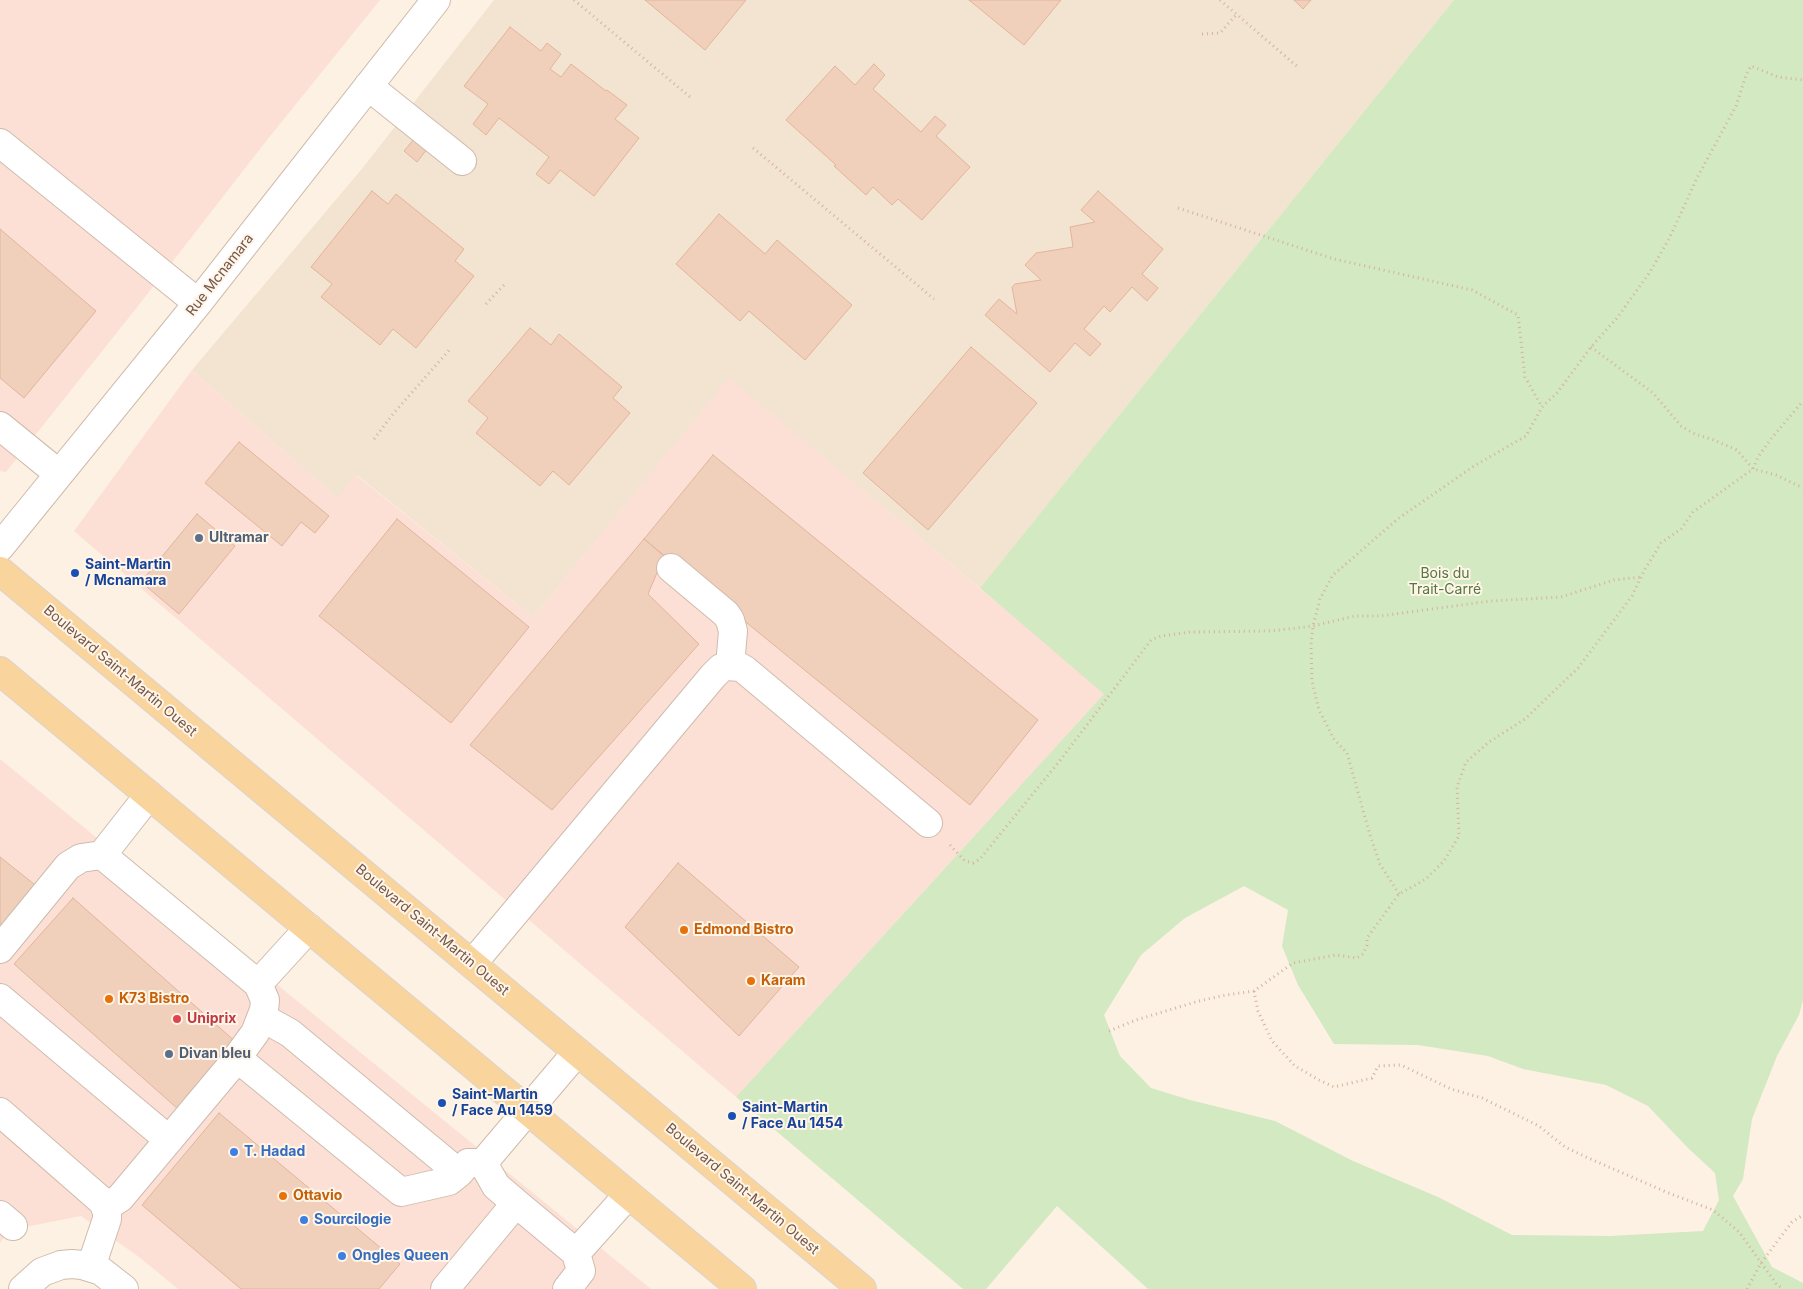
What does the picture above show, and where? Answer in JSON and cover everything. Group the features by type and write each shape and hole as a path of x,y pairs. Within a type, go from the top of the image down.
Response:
{"main road":[{"name":"Boulevard Saint-Martin Ouest","path":"0,571 862,1289"},
{"path":"0,671 742,1289"}],"street":[{"name":"Rue Mcnamara","path":"0,547 198,303 436,0"},
{"path":"368,86 462,161"},
{"path":"0,143 198,303"},
{"path":"0,426 59,474"},
{"path":"671,568 726,614 730,620 733,631 730,666"},
{"path":"472,964 721,668 730,666 740,667 745,670 928,823"},
{"path":"0,949 68,866 82,858 102,855 149,795"},
{"path":"102,855 258,984 265,1000 262,1019 255,1033 236,1058 120,1198 106,1207"},
{"path":"258,984 309,928"},
{"path":"0,998 169,1140"},
{"path":"262,1019 272,1022 290,1034 496,1186 576,1253 581,1271 567,1289"},
{"path":"236,1058 400,1192 449,1181 471,1168 528,1111 577,1052"},
{"path":"0,1112 99,1197 106,1207 106,1222 92,1267"},
{"path":"576,1253 628,1195"},
{"path":"445,1289 516,1203"},
{"path":"23,1289 34,1278 52,1268 72,1264 92,1267 101,1271 124,1289"}],"path":[{"path":"574,0 690,97"},
{"path":"1220,0 1299,68"},
{"path":"1202,34 1220,33 1237,14"},
{"path":"1399,894 1380,864 1347,753 1334,740 1319,710 1312,681 1311,645 1313,626 1320,599 1333,575 1399,518 1474,466 1526,436 1542,407 1557,392 1591,347 1617,318 1650,272 1669,239 1697,178 1736,106 1746,75 1751,66 1778,77 1803,80"},
{"path":"754,148 934,300"},
{"path":"1178,208 1334,259 1472,290 1495,302 1518,315 1525,377 1542,407"},
{"path":"486,304 504,285"},
{"path":"1591,347 1653,392 1681,426 1695,434 1737,450 1754,469 1762,470 1803,488"},
{"path":"374,439 393,414 451,348"},
{"path":"1109,1031 1136,1020 1198,1002 1254,991 1293,963 1336,955 1357,958 1363,954 1367,945 1367,938 1399,894 1426,879 1444,861 1460,836 1457,787 1466,762 1489,742 1525,719 1578,668 1632,596 1661,543 1680,530 1692,512 1754,469 1758,457 1770,440 1803,401"},
{"path":"928,823 965,861 973,863 980,859 1062,758 1151,640 1161,636 1190,632 1271,631 1313,626 1355,616 1380,616 1491,601 1560,597 1614,580 1641,577"},
{"path":"1254,991 1258,1011 1272,1041 1294,1066 1334,1087 1372,1078 1378,1066 1401,1065 1451,1090 1482,1098 1539,1126 1565,1146 1586,1157 1713,1210 1739,1232 1777,1285 1784,1289"},
{"path":"1747,1289 1760,1263 1792,1222 1803,1215"}],"shaded area":[{"path":"0,0 380,0 267,140 6,472 0,471"},
{"path":"494,0 1454,0 980,588 729,379 533,617 357,475 338,499 192,370 361,170"},
{"path":"192,370 337,498 356,475 533,617 729,378 1105,693 736,1097 74,531"},
{"path":"0,759 651,1289 178,1289 139,1257 81,1216 10,1230 0,1243"}],"green space":[{"name":"Bois du Trait-Carré","path":"1454,0 1803,0 1803,1000 1799,1015 1777,1056 1752,1119 1743,1179 1733,1196 1772,1267 1803,1283 1803,1289 1148,1289 1057,1206 986,1289 963,1289 736,1097 1104,694 980,588","holes":["1244,886 1288,910 1282,946 1298,985 1334,1044 1418,1045 1488,1056 1523,1069 1606,1085 1648,1106 1715,1173 1719,1200 1703,1231 1610,1236 1512,1235 1438,1197 1353,1161 1275,1121 1190,1100 1151,1088 1120,1056 1104,1015 1141,955 1185,918"]}],"building":[{"path":"645,0 746,0 705,50"},
{"path":"969,0 1061,0 1024,45"},
{"path":"1294,0 1311,0 1303,9"},
{"path":"510,27 541,51 547,43 561,54 550,69 561,77 571,64 627,105 615,119 639,138 594,196 560,170 549,184 536,174 549,157 499,118 486,135 473,124 488,104 464,86"},
{"path":"874,64 885,75 873,89 921,132 935,116 946,125 936,136 970,167 922,220 898,199 892,205 873,187 866,195 786,120 835,66 855,85"},
{"path":"415,138 427,149 417,162 404,151"},
{"path":"372,191 388,204 396,194 464,249 455,261 474,276 416,348 393,329 380,345 321,297 332,284 311,267"},
{"path":"1098,191 1163,249 1142,274 1158,288 1147,301 1132,287 1110,312 1104,306 1084,329 1101,344 1090,356 1075,343 1050,372 985,315 999,299 1017,314 1012,287 1015,284 1041,280 1025,265 1036,253 1073,247 1070,227 1095,222 1081,210"},
{"path":"719,214 765,254 777,240 852,305 805,360 749,311 740,321 676,264"},
{"path":"0,229 96,311 24,398 0,378"},
{"path":"530,328 551,345 559,334 622,387 613,398 630,413 569,485 553,471 540,486 476,433 488,418 468,401"},
{"path":"971,347 1037,403 928,530 863,473"},
{"path":"239,442 329,516 315,533 301,522 282,546 205,483"},
{"path":"713,455 1038,720 970,805 644,539"},
{"path":"197,514 235,546 179,614 141,582"},
{"path":"397,519 529,627 451,723 319,616"},
{"path":"644,539 664,556 648,594 699,644 552,810 470,745"},
{"path":"0,857 39,888 0,936"},
{"path":"678,863 799,967 739,1036 625,927"},
{"path":"73,898 237,1043 178,1109 14,964"},
{"path":"219,1113 400,1264 379,1289 241,1289 142,1205"}],"place":[{"name":"Ultramar","path":"199,538"},
{"name":"Saint-Martin / Mcnamara","path":"75,573"},
{"name":"Edmond Bistro","path":"684,930"},
{"name":"Karam","path":"751,981"},
{"name":"K73 Bistro","path":"109,999"},
{"name":"Uniprix","path":"177,1019"},
{"name":"Divan bleu","path":"169,1054"},
{"name":"Saint-Martin / Face Au 1459","path":"442,1103"},
{"name":"Saint-Martin / Face Au 1454","path":"732,1116"},
{"name":"T. Hadad","path":"234,1152"},
{"name":"Ottavio","path":"283,1196"},
{"name":"Sourcilogie","path":"304,1220"},
{"name":"Ongles Queen","path":"342,1256"}]}
